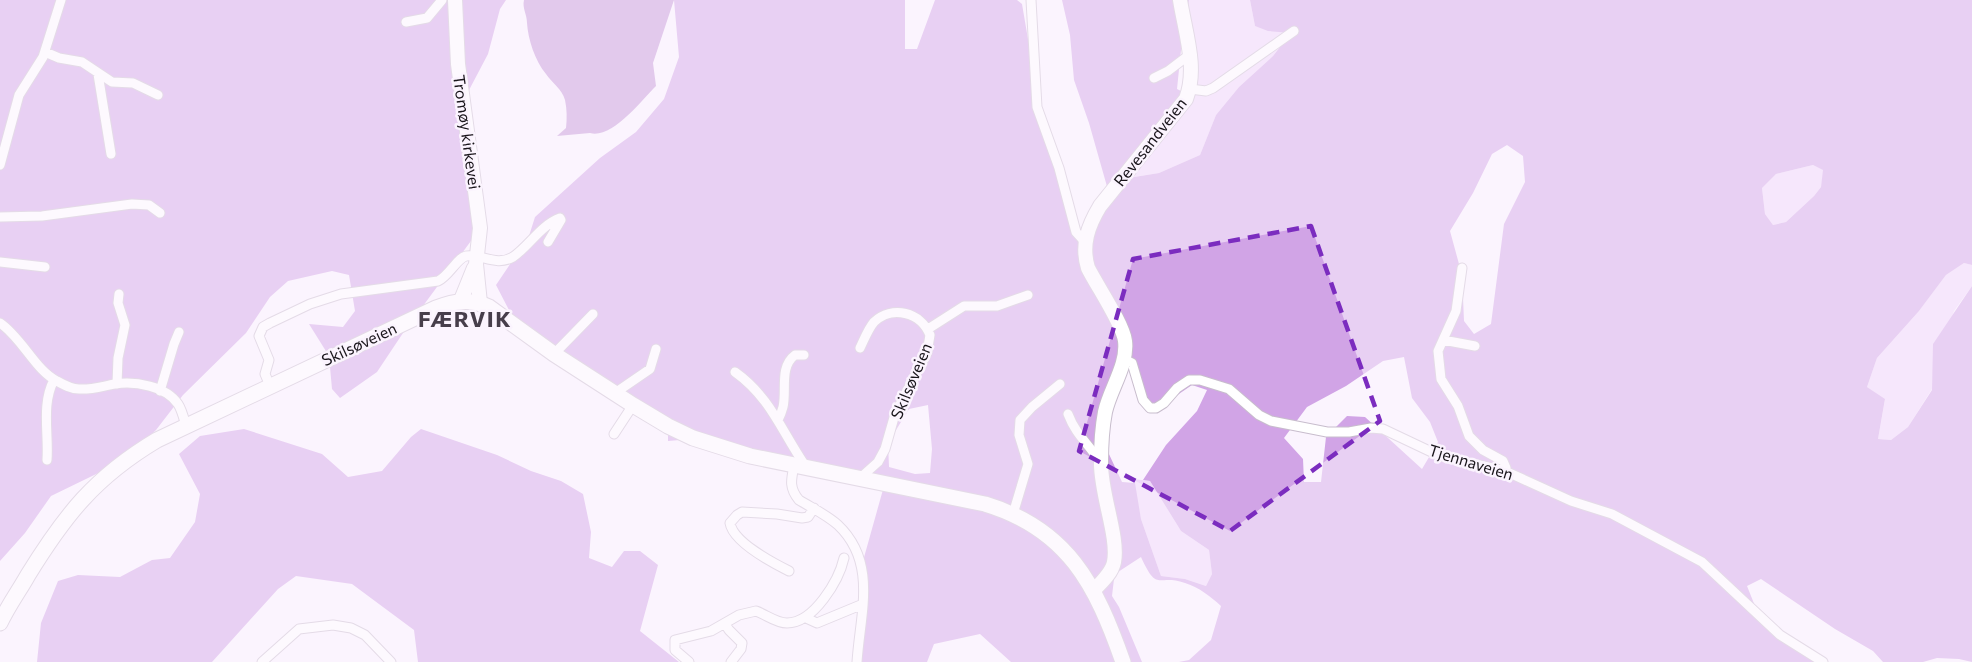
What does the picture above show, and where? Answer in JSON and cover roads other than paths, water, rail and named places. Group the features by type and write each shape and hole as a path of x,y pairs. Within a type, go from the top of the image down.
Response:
{"main road":[{"name":"Tromøy kirkevei","path":"455,0 458,64 480,228 477,261 480,300"},
{"name":"Revesandveien","path":"1114,556 1102,484 1101,460 1105,412 1124,358 1125,339 1088,268 1084,257 1085,242 1092,220 1100,206 1178,111 1190,89 1189,55 1180,0"},
{"name":"Tromøy kirkevei","path":"463,297 477,261"},
{"name":"Skilsøveien","path":"1,620 55,533 83,496 133,454 157,440 270,386 463,297 480,300 554,354 633,405 693,438 721,448 799,467 985,504 1029,522 1052,537 1069,554 1085,576 1123,662"},
{"path":"1085,576 1099,572 1114,556"},
{"path":"1093,591 1111,570 1114,556"}],"street":[{"path":"0,165 19,95 45,52 61,0"},
{"path":"406,22 427,18 442,0"},
{"name":"Revesandveien","path":"1031,0 1037,106 1059,168 1076,232 1085,242"},
{"path":"1190,89 1206,91 1213,88 1294,31"},
{"path":"45,52 82,63 112,82 133,83 158,95"},
{"path":"1154,78 1168,71 1189,55"},
{"path":"98,74 111,154"},
{"path":"0,217 42,216 132,204 149,205 159,213"},
{"path":"270,386 265,374 269,360 259,336 263,327 310,304 341,294 438,281 449,274 466,256 477,261 500,261 510,258 560,218 548,242"},
{"path":"0,262 45,267"},
{"path":"1462,268 1456,311 1438,351 1438,366 1441,379 1458,406 1469,436 1483,450 1503,461 1505,471"},
{"path":"117,384 118,358 125,325 118,303 119,294"},
{"path":"928,328 963,306 997,306 1028,295"},
{"name":"Skilsøveien","path":"859,479 878,462 885,450 895,414 927,353 930,334 922,321 912,315 902,312 885,314 873,323 860,348"},
{"path":"554,354 593,314"},
{"path":"0,323 11,331 54,380 71,388 80,389 117,384 143,385 171,397 178,405 186,426"},
{"path":"160,391 179,332"},
{"path":"1443,340 1475,346"},
{"path":"615,393 650,369 656,349"},
{"path":"778,420 783,407 784,381 789,361 795,355 804,355"},
{"name":"Tjennaveien","path":"1124,358 1132,363 1143,400 1150,408 1156,408 1164,403 1189,380 1200,380 1229,389 1259,415 1271,421 1327,432 1383,429 1440,456 1505,471 1571,501 1612,514 1702,562 1780,635 1823,662"},
{"path":"735,372 752,384 761,394 804,465 799,467 790,482 799,500 839,526 855,547 865,585 857,662"},
{"path":"47,460 46,411 54,380"},
{"path":"1013,514 1028,464 1019,435 1020,420 1060,384"},
{"path":"614,434 633,405"},
{"path":"1068,414 1074,430 1101,460"},
{"path":"789,571 761,557 733,532 730,523 736,514 742,512 802,518 808,517 814,508"},
{"path":"689,662 675,650 674,643 681,637 699,635 739,615 756,611 787,623 806,618 834,584 842,569 844,558"},
{"path":"806,618 817,623 863,604"},
{"path":"725,624 742,643 741,649 731,662"},
{"path":"262,662 299,629 333,625 345,626 365,635 384,660"}],"district":[{"name":"FÆRVIK","path":"465,319"}]}
